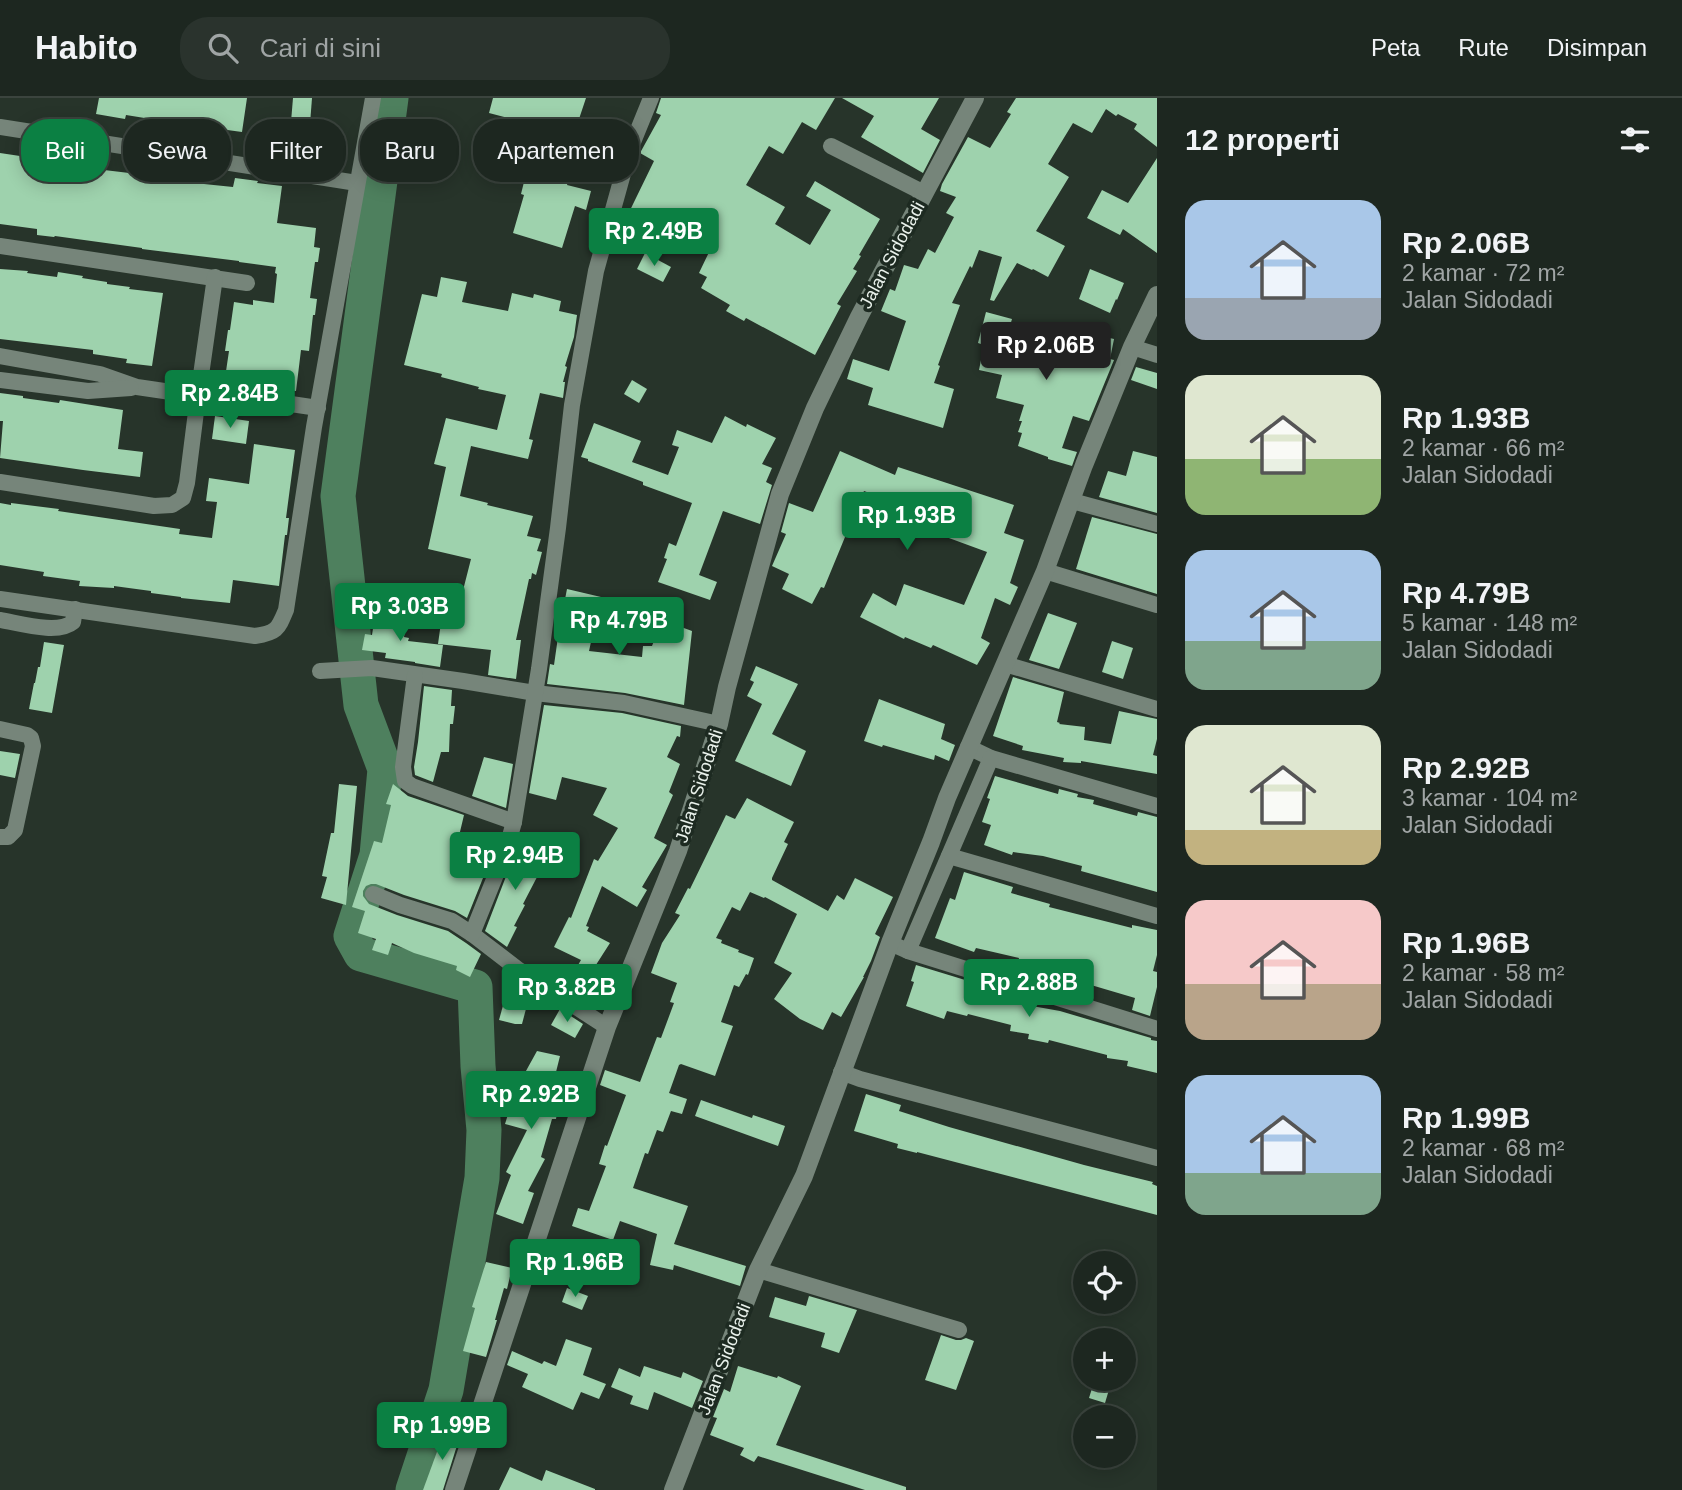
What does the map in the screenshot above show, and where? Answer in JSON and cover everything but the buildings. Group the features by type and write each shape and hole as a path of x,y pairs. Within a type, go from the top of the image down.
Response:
{"street":[{"path":"0,599 255,636 270,634 279,626 286,610 318,408 373,98"},
{"path":"472,934 507,847 514,822 536,693 572,405 596,271 629,152 651,98"},
{"name":"Jalan Sidodadi","path":"454,1490 607,1027 678,851 719,724 780,495 815,408 859,317 975,98"},
{"path":"0,127 357,183"},
{"path":"831,146 924,193"},
{"path":"0,246 247,282"},
{"path":"0,482 154,506 172,505 183,498 215,277"},
{"name":"Jalan Sidodadi","path":"673,1490 758,1270 804,1176 890,943 968,747 1045,571 1084,465 1132,347 1157,295"},
{"path":"1132,347 1157,355"},
{"path":"0,356 100,374 136,387 318,408"},
{"path":"0,380 88,391 136,387"},
{"path":"1072,501 1157,524"},
{"path":"1045,571 1157,605"},
{"path":"0,620 57,628 69,626 73,622 75,609"},
{"path":"1005,664 1157,709"},
{"path":"320,671 372,668 536,693 624,703 719,724"},
{"path":"415,675 403,767 405,781 412,786 514,822"},
{"path":"0,729 27,735 33,746 15,830 8,837 0,837"},
{"path":"968,747 991,758 1157,806"},
{"path":"908,951 991,758"},
{"path":"949,856 1157,916"},
{"path":"373,894 452,921 519,970 607,1027"},
{"path":"890,943 1157,1029"},
{"path":"841,1072 1157,1158"},
{"path":"758,1270 959,1330"}],"waterway":[{"path":"391,98 338,496 361,705 385,769 377,855 351,936 361,954 475,987 484,1130 482,1178 446,1390 413,1490"}]}
